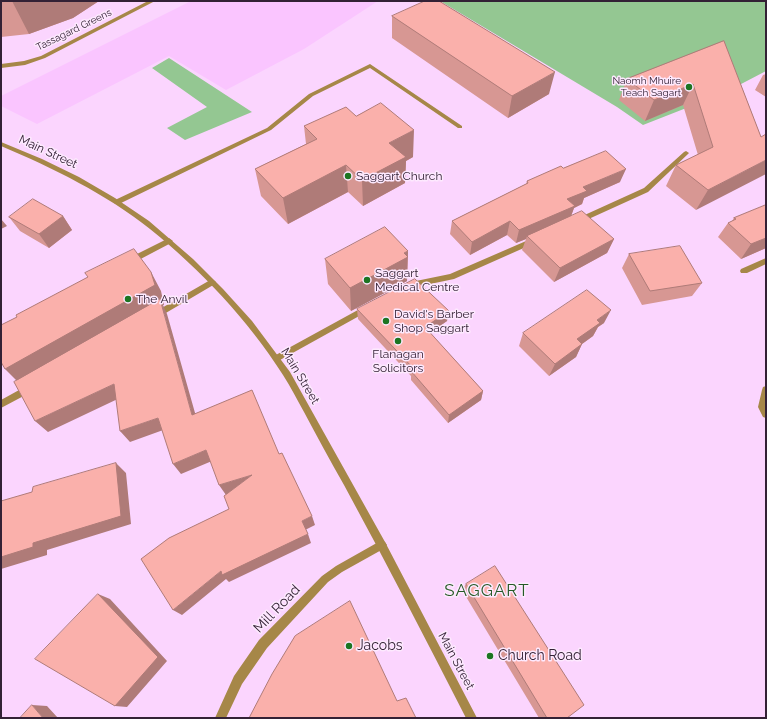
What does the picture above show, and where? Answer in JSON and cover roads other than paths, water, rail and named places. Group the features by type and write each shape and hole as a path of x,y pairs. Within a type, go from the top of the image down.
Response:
{"street":[{"name":"Tassagard Greens","path":"1,66 25,63 43,57 152,1"},
{"path":"117,202 269,129 311,95 370,66 460,128"},
{"name":"Main Street","path":"1,144 50,164 117,202 148,224 169,241 212,282 277,358 382,545 472,718"},
{"path":"574,223 646,190 686,154"},
{"path":"402,289 409,285 451,278 538,239"},
{"path":"125,264 169,241"},
{"path":"744,271 766,262"},
{"path":"148,319 212,282"},
{"path":"277,358 374,304"},
{"path":"1,404 34,385"},
{"path":"766,390 762,407 766,414"},
{"name":"Mill Road","path":"220,718 238,680 263,644 325,579 382,545"}],"place":[{"name":"Naomh Mhuire Teach Sagart","path":"689,87"},
{"name":"Saggart Church","path":"348,176"},
{"name":"Saggart Medical Centre","path":"367,280"},
{"name":"The Anvil","path":"128,299"},
{"name":"David's Barber Shop Saggart","path":"386,321"},
{"name":"Flanagan Solicitors","path":"398,341"},
{"name":"Jacobs","path":"349,646"},
{"name":"Church Road","path":"490,656"}],"district":[{"name":"SAGGART","path":"487,591"}]}
